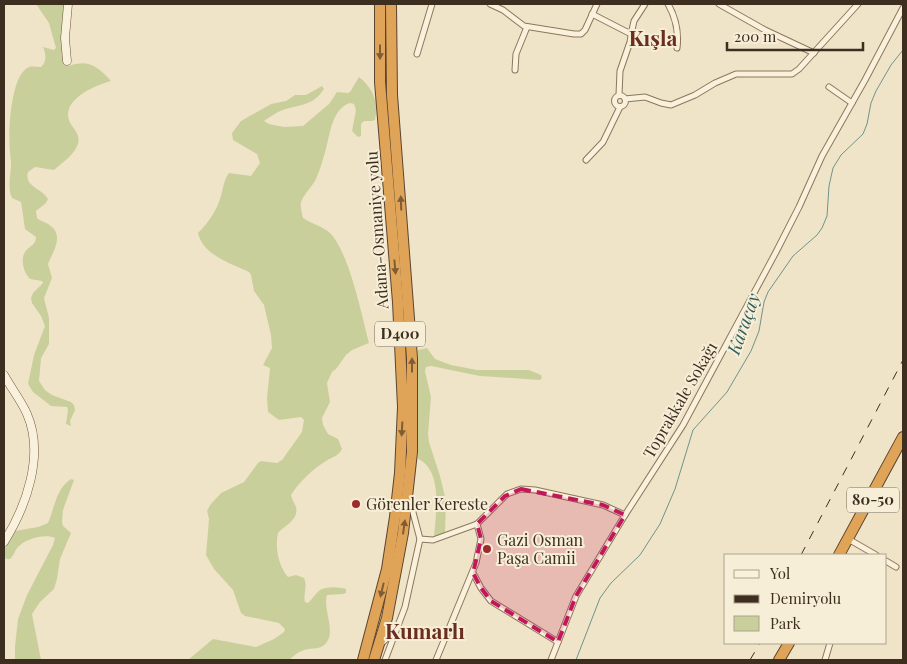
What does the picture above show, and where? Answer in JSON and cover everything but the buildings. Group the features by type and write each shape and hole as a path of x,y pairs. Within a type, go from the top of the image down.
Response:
{"highway":[{"name":"Adana-Osmaniye yolu","path":"363,660 387,569 400,473 403,407 398,302 380,82 380,4"},
{"name":"Adana-Osmaniye yolu","path":"374,660 394,583 408,497 412,452 412,358 392,95 392,4"},
{"path":"841,554 903,436"},
{"name":"80-50","path":"841,554 903,444"},
{"path":"783,660 791,644"}],"street":[{"path":"67,61 65,38 68,4"},
{"path":"391,20 396,4"},
{"path":"417,54 432,4"},
{"path":"490,4 503,10 519,24 527,27 581,34 585,30 596,4"},
{"path":"620,107 614,101 619,95 620,71 634,21 645,4"},
{"path":"668,4 676,22 677,48"},
{"path":"719,4 756,25 814,53"},
{"path":"619,95 625,99 646,97 666,105 675,104 736,74 792,74 799,69 858,4"},
{"name":"Toprakkale Sokağı","path":"551,660 576,596 683,425 776,252 822,156 903,8"},
{"path":"592,14 631,34"},
{"path":"515,70 516,54 527,27"},
{"path":"829,87 852,103"},
{"path":"586,160 603,142 620,107 625,104 625,99"},
{"path":"4,375 27,414 32,430 33,448 32,474 27,495 17,520 4,542"},
{"path":"420,540 433,540 477,524 507,494 521,488 603,505 625,515"},
{"path":"385,660 408,597 420,540 408,497"},
{"path":"436,660 473,574 481,539 477,524"},
{"path":"850,540 874,554"},
{"path":"887,562 896,567"},
{"path":"473,574 491,601 558,642"},
{"path":"379,645 397,629"},
{"path":"824,660 830,644"}],"highlighted area":[{"path":"521,489 603,505 625,515 576,596 558,642 491,601 481,588 473,573 481,539 477,524 505,496"}],"green space":[{"path":"36,4 65,4 62,27 64,64 68,66 82,63 92,65 111,81 82,94 70,106 68,112 69,120 79,140 71,155 54,170 35,167 28,172 27,177 31,184 48,199 36,211 37,218 53,228 57,237 55,248 48,264 52,278 44,298 49,318 49,344 41,358 39,381 45,390 52,395 74,405 75,410 70,421 71,426 66,424 67,407 51,406 33,392 28,384 34,355 45,326 31,298 33,293 43,283 42,281 30,279 24,270 24,255 35,242 36,237 25,229 21,202 12,198 10,190 10,119 14,93 23,72 29,67 41,67 43,65 45,53 43,47 54,50 56,48 49,23"},
{"path":"359,77 374,96 376,107 375,120 364,121 361,124 361,136 358,137 352,131 356,110 354,104 350,103 339,111 333,123 317,176 302,199 301,206 303,218 330,233 343,254 354,285 369,343 352,350 332,372 327,383 330,402 322,418 323,425 328,434 338,439 342,449 337,455 311,472 294,490 291,495 296,512 291,522 278,533 277,545 280,562 288,577 296,575 304,578 306,584 305,602 308,603 318,591 326,588 343,588 346,589 346,593 327,595 326,601 330,630 327,643 321,647 303,650 289,660 188,660 213,639 256,647 284,632 285,629 279,623 245,616 241,613 233,590 214,569 206,555 209,519 207,511 221,493 244,482 258,463 261,461 277,463 282,460 302,432 304,420 301,417 279,420 268,412 267,398 270,368 263,365 272,348 264,305 254,291 249,272 211,253 201,241 198,233 216,209 224,182 229,173 251,176 260,163 257,154 233,140 232,133 241,121 271,104 286,101 295,95 306,95 322,86 324,89 309,103 284,109 264,121 284,127 303,126 329,104 337,92 350,92"},
{"path":"427,348 435,359 451,365 477,370 529,370 541,375 542,378 540,380 480,376 431,366 426,367 425,371 431,397 429,442 446,501 445,533 434,536 435,482 426,465 418,459 418,350"},
{"path":"71,479 74,480 63,510 62,522 63,526 71,533 60,559 54,589 40,602 32,614 41,660 15,660 18,619 27,595 55,538 46,536 25,542 18,547 9,559 4,558 4,549 15,531 38,527 48,523 59,493"}],"waterway":[{"name":"Karaçay","path":"576,660 600,598 611,583 640,555 660,524 675,489 693,430 727,392 751,351 759,331 764,302 768,292 793,256 817,235 822,228 827,216 829,186 833,168 841,155 863,134 876,91 891,65 903,50"}],"railway":[{"path":"802,554 903,360"},
{"path":"750,660 759,644"}],"place":[{"name":"Görenler Kereste","path":"356,504"},
{"name":"Gazi Osman Paşa Camii","path":"487,549"}],"district":[{"name":"Kışla","path":"653,39"},
{"name":"Kumarlı","path":"425,632"}]}
